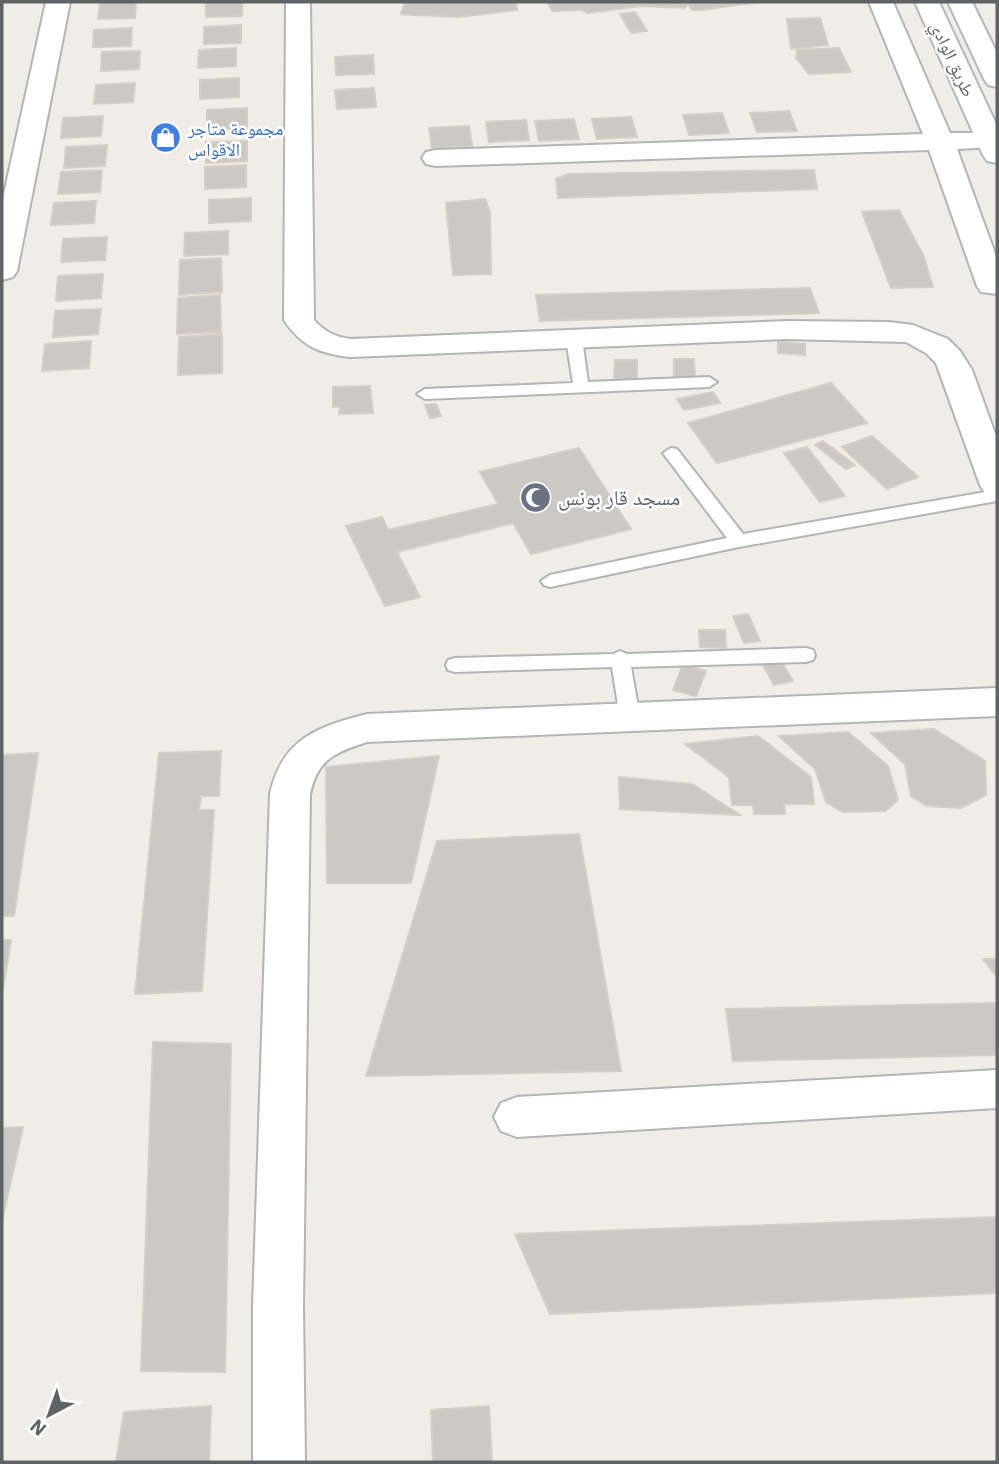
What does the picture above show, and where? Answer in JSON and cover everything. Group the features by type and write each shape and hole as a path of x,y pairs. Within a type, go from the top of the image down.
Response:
{"street":[{"path":"2,271 58,2"},
{"path":"298,2 299,320 307,333 320,342 351,348 828,329 913,334 936,346 949,358 996,482"},
{"path":"881,2 940,142 992,286"},
{"name":"طريق الوادي","path":"927,2 994,148"},
{"name":"طريق الوادي","path":"960,2 997,79"},
{"path":"436,158 940,142 994,148"},
{"path":"279,1462 278,1306 290,794 298,766 321,747 345,733 367,729 997,702"},
{"path":"517,1117 997,1089"}],"lane":[{"path":"573,339 581,386"},
{"path":"425,394 709,382"},
{"path":"671,453 739,541"},
{"path":"550,581 996,482"},
{"path":"455,664 806,655"},
{"path":"620,658 630,718"}],"building":[{"path":"100,2 136,2 135,18 98,19"},
{"path":"206,2 242,2 242,16 206,17"},
{"path":"405,2 516,2 517,10 459,17 401,14"},
{"path":"548,2 759,2 701,10 692,10 688,4 685,8 641,6 588,13 582,10 552,11"},
{"path":"635,12 647,31 631,33 620,14"},
{"path":"820,18 828,45 791,49 787,19"},
{"path":"241,25 241,43 204,44 204,27"},
{"path":"132,28 131,46 93,47 94,30"},
{"path":"236,48 236,66 198,68 199,50"},
{"path":"839,48 851,72 809,74 796,58 797,50"},
{"path":"140,51 139,69 101,71 102,52"},
{"path":"373,55 374,74 336,75 335,57"},
{"path":"239,78 239,97 200,99 200,80"},
{"path":"135,83 133,102 94,104 96,85"},
{"path":"374,88 376,107 337,109 335,90"},
{"path":"247,108 247,128 207,130 207,110"},
{"path":"789,111 797,131 757,132 750,113"},
{"path":"722,113 729,133 689,135 683,115"},
{"path":"103,116 101,136 61,138 63,118"},
{"path":"631,117 637,137 597,139 592,119"},
{"path":"574,119 579,139 539,141 535,121"},
{"path":"526,120 529,140 489,142 486,122"},
{"path":"469,126 472,146 432,148 429,128"},
{"path":"247,141 247,161 206,163 206,142"},
{"path":"107,145 105,166 64,168 66,147"},
{"path":"246,165 246,187 205,189 205,167"},
{"path":"102,170 100,192 58,194 61,172"},
{"path":"814,170 817,189 558,198 556,179 569,174"},
{"path":"251,198 251,221 209,223 209,200"},
{"path":"485,199 490,212 491,274 453,275 446,203"},
{"path":"96,201 94,223 51,225 54,203"},
{"path":"899,210 923,255 933,287 891,288 862,212"},
{"path":"228,231 228,254 184,256 185,233"},
{"path":"107,237 105,260 61,262 63,239"},
{"path":"221,258 222,292 179,295 180,260"},
{"path":"103,274 101,298 56,301 58,276"},
{"path":"810,288 819,313 540,321 536,295"},
{"path":"220,295 221,332 177,334 178,298"},
{"path":"101,309 98,334 53,337 55,311"},
{"path":"222,334 222,373 178,375 179,337"},
{"path":"91,341 89,368 42,371 45,344"},
{"path":"778,342 805,344 805,355 778,353"},
{"path":"674,359 694,359 695,380 674,379"},
{"path":"615,360 637,360 637,382 614,381"},
{"path":"831,383 867,423 717,463 688,423"},
{"path":"370,386 373,413 339,414 340,406 333,407 333,387"},
{"path":"713,392 720,403 684,410 677,399"},
{"path":"436,404 441,416 430,418 425,405"},
{"path":"872,436 918,477 887,489 842,447"},
{"path":"823,441 855,465 846,469 815,445"},
{"path":"807,447 845,496 820,502 784,453"},
{"path":"579,448 631,529 531,554 513,523 397,552 420,597 385,606 346,526 382,517 388,530 498,504 480,472"},
{"path":"748,614 760,641 744,643 733,616"},
{"path":"699,630 725,630 726,648 700,647"},
{"path":"781,661 793,681 774,685 763,665"},
{"path":"683,665 706,671 696,696 673,690"},
{"path":"934,729 985,761 986,795 961,808 927,806 911,796 905,764 871,733"},
{"path":"848,732 888,766 898,800 885,811 843,812 826,802 815,769 779,736"},
{"path":"758,736 811,777 814,804 784,804 785,814 754,814 753,805 732,805 729,777 685,744"},
{"path":"221,751 219,796 201,796 199,810 214,810 202,991 135,994 159,753"},
{"path":"38,753 14,916 2,916 2,755"},
{"path":"439,756 411,883 327,883 326,767"},
{"path":"619,777 692,784 740,815 620,809"},
{"path":"579,834 621,1071 366,1076 437,841"},
{"path":"2,940 11,940 2,995"},
{"path":"983,959 997,959 997,977"},
{"path":"997,1003 997,1055 733,1061 726,1009"},
{"path":"153,1042 231,1044 225,1372 141,1371"},
{"path":"23,1127 2,1221 2,1128"},
{"path":"997,1217 997,1293 550,1314 515,1234"},
{"path":"211,1406 209,1462 116,1462 124,1412"},
{"path":"489,1406 492,1462 433,1462 431,1410"}],"place":[{"name":"مجموعة متاجر الاقواس","path":"165,138"},
{"name":"مسجد قار بونس","path":"535,497"}]}
